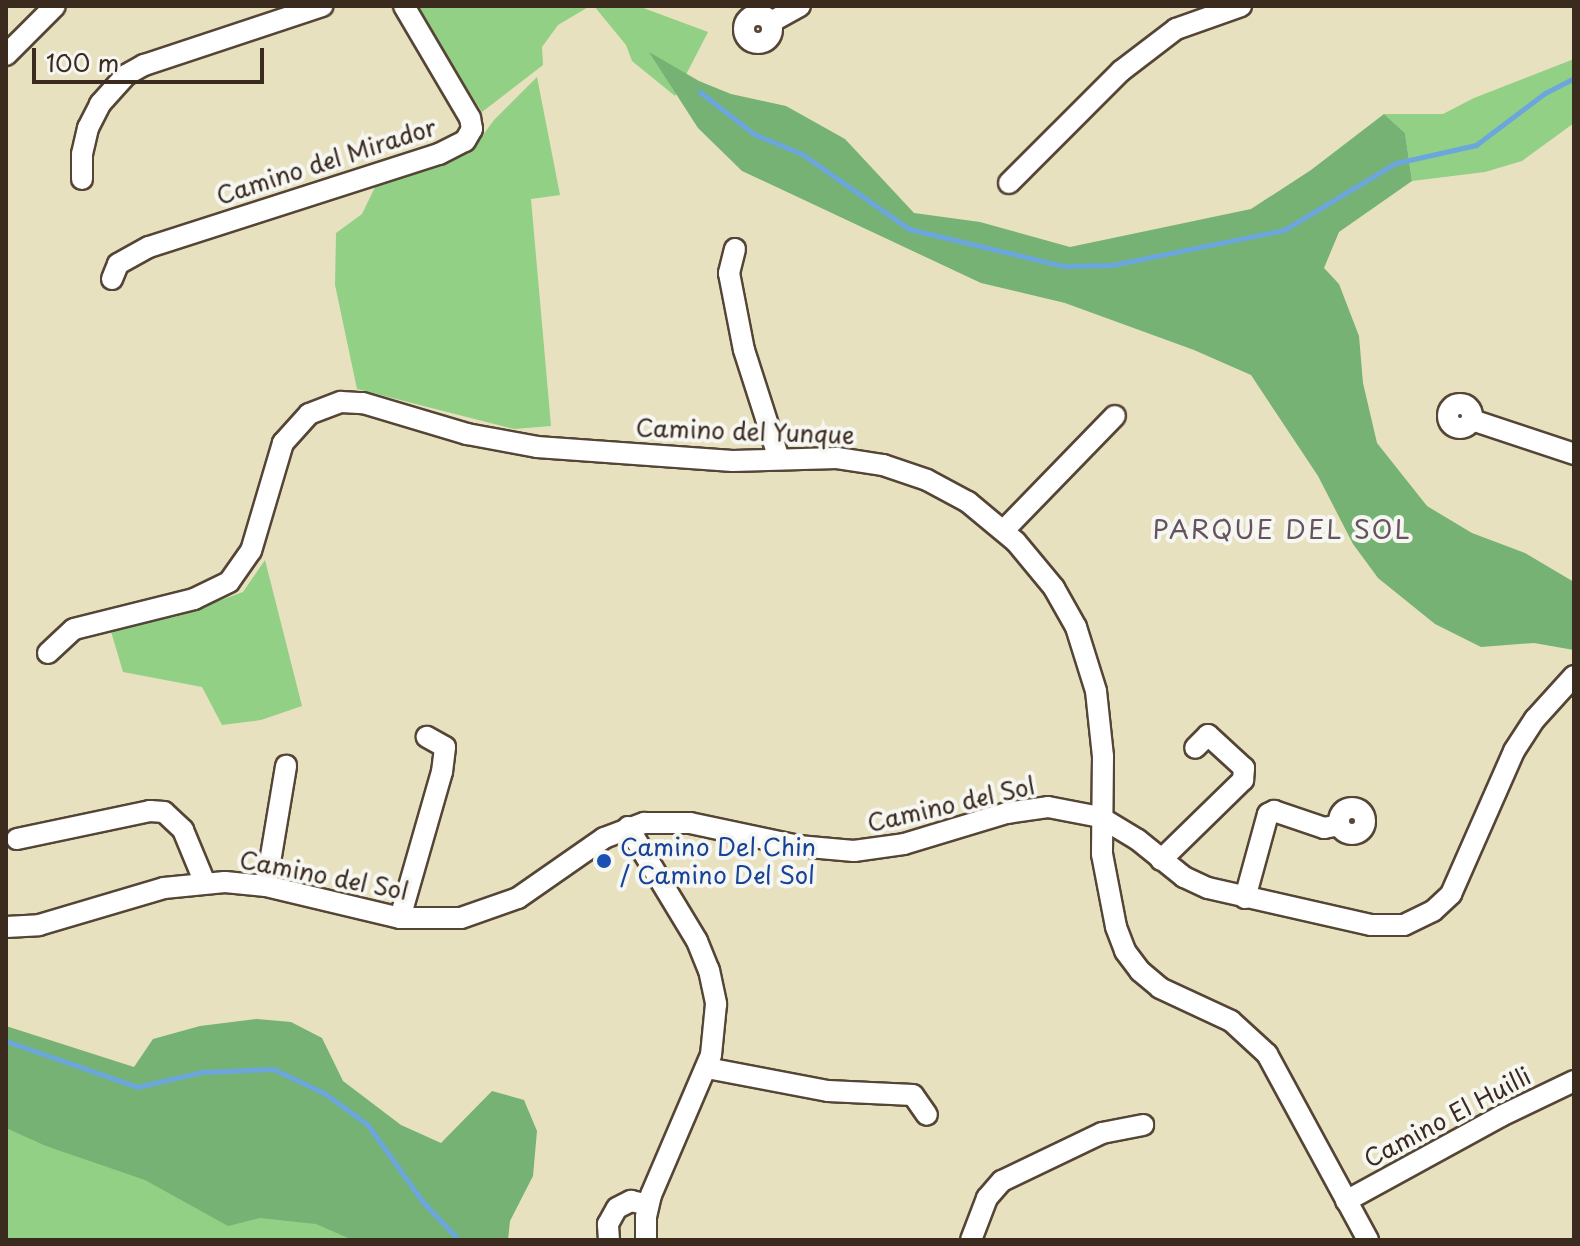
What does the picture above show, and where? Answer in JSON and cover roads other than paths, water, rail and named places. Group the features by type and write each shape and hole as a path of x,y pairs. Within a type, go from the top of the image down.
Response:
{"street":[{"path":"6,55 55,6"},
{"path":"82,179 82,154 88,128 100,104 126,75 144,65 322,6"},
{"name":"Camino del Mirador","path":"112,279 118,264 149,247 439,154 465,141 472,129 470,118 404,6"},
{"path":"771,22 800,6"},
{"path":"1009,183 1132,62 1176,29 1241,6"},
{"path":"735,249 729,273 744,350 779,459"},
{"name":"Camino del Yunque","path":"48,653 74,629 194,599 229,582 251,551 283,443 299,423 330,404 363,403 467,434 537,447 733,461 848,459 905,471 959,496 1004,530 1054,588 1085,648 1100,723 1103,862 1116,927 1132,961 1160,988 1224,1017 1257,1042 1277,1067 1368,1240"},
{"path":"1004,530 1115,416"},
{"path":"1472,420 1574,454"},
{"name":"Camino del Sol","path":"6,927 39,925 145,893 205,883 266,886 400,918 440,920 500,907 535,889 604,838 628,827 690,823 798,846 854,851 929,839 1021,810 1062,808 1100,817 1138,840 1195,883 1245,898 1382,927 1404,925 1424,917 1442,903 1458,883 1497,783 1523,735 1574,676"},
{"path":"1161,860 1243,780 1244,768 1208,735 1195,748"},
{"path":"400,918 442,772 445,747 427,737"},
{"path":"266,886 286,766"},
{"name":"Camino del Sol","path":"17,839 150,811 164,812 175,819 183,830 205,883"},
{"path":"1245,898 1268,814 1274,811 1324,828 1339,825"},
{"path":"628,827 697,941 709,970 716,1023 707,1068 648,1205 646,1240"},
{"path":"1103,862 1117,846 1138,840"},
{"path":"707,1068 828,1091 913,1095 927,1115"},
{"name":"Camino El Huilli","path":"1346,1201 1501,1116 1574,1081"},
{"path":"971,1240 987,1198 1002,1181 1102,1133 1143,1125"},
{"path":"609,1240 608,1224 617,1208 631,1201 648,1205"}],"waterway":[{"path":"700,92 754,134 802,154 909,229 1063,266 1112,265 1284,230 1396,163 1476,145 1545,93 1574,78"},
{"path":"6,1041 137,1087 202,1072 273,1069 324,1093 367,1124 423,1202 459,1240"}],"place":[{"name":"Camino Del Chin / Camino Del Sol","path":"604,861"}],"district":[{"name":"PARQUE DEL SOL","path":"1282,529"}]}
